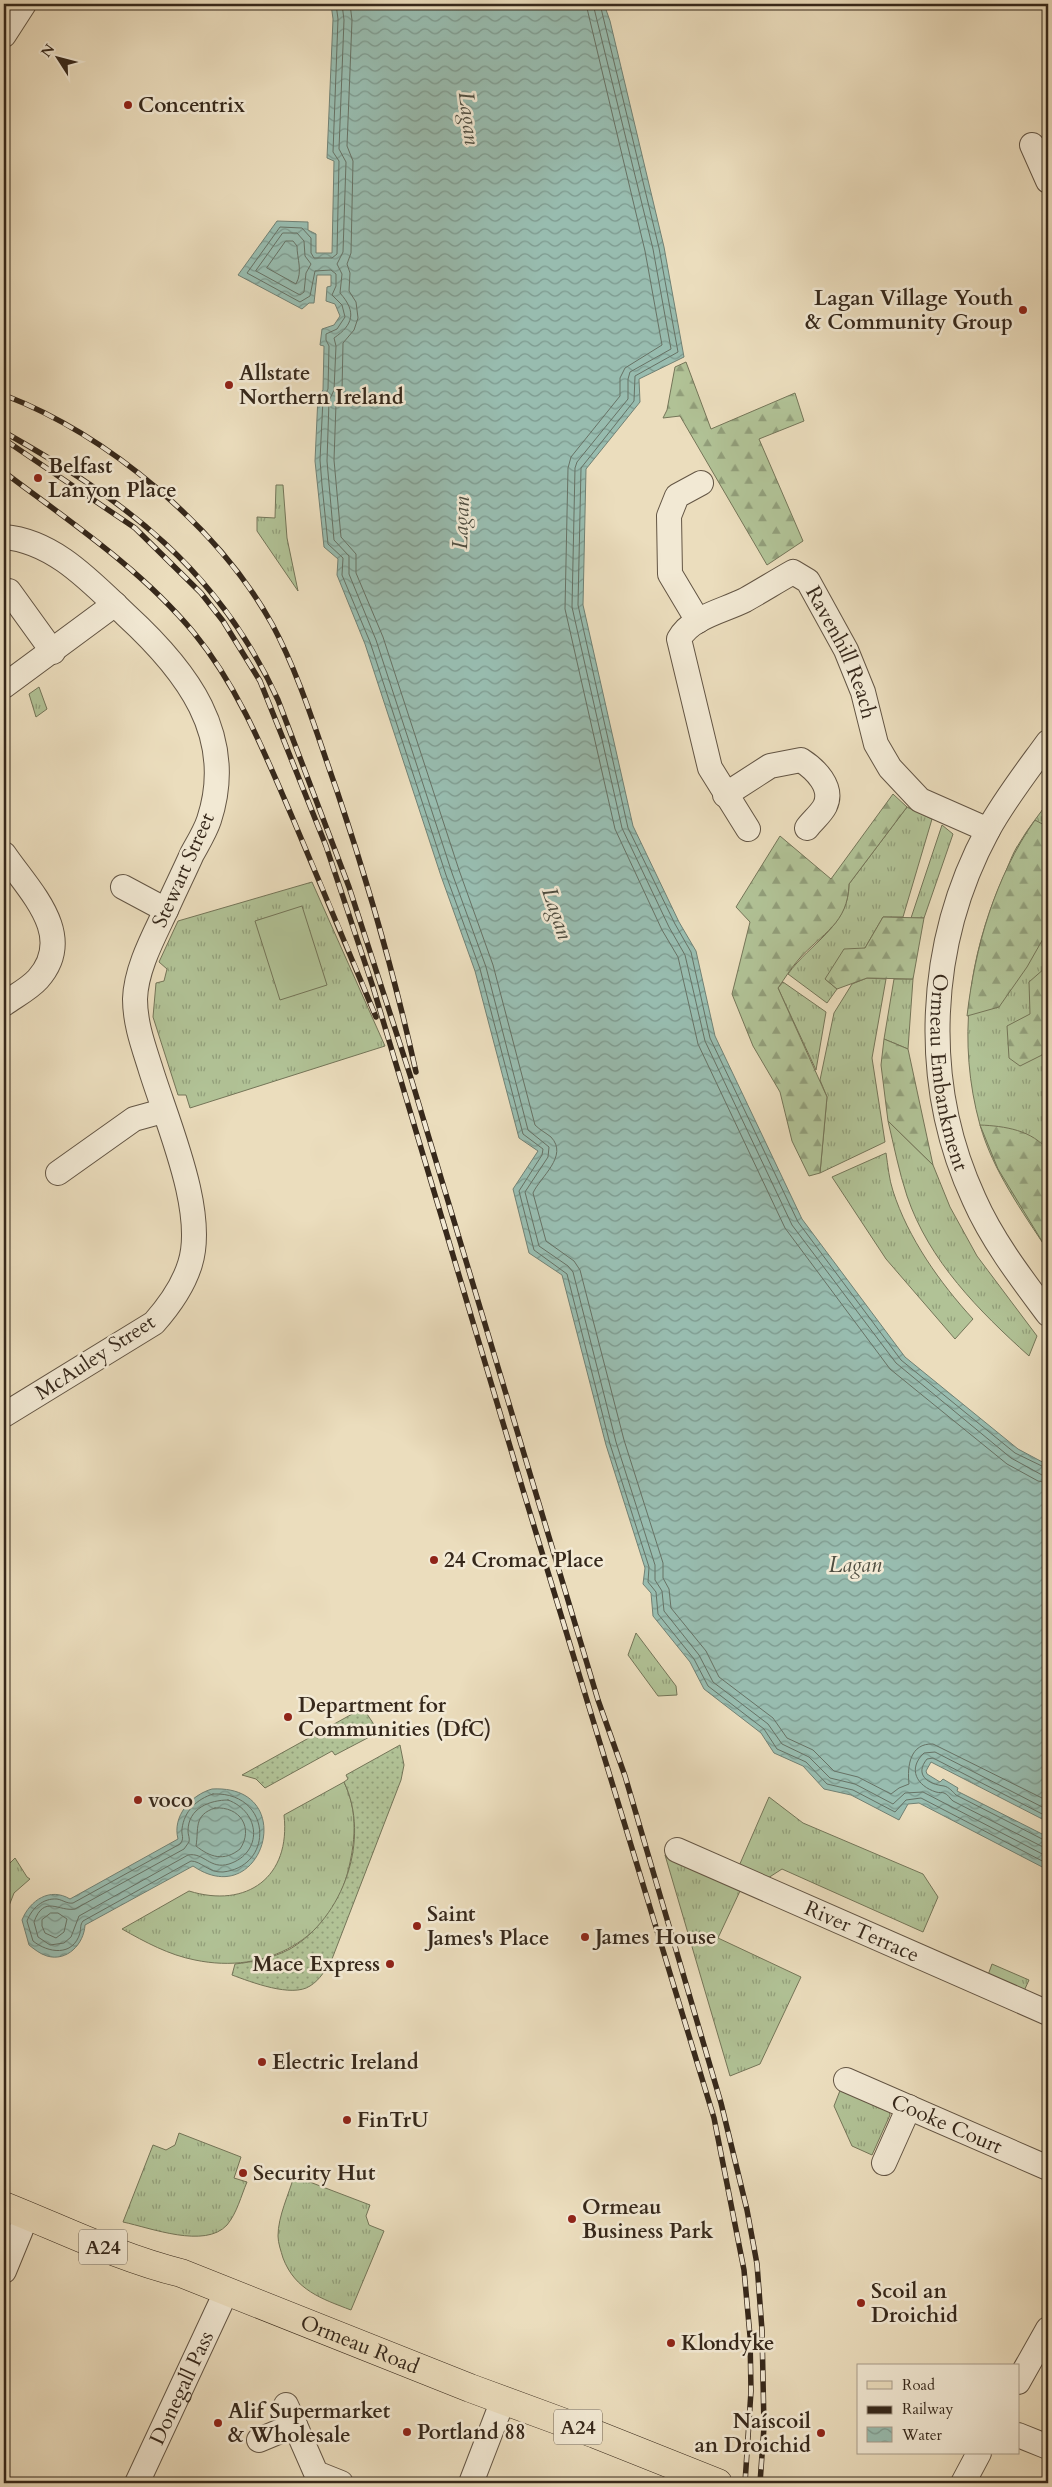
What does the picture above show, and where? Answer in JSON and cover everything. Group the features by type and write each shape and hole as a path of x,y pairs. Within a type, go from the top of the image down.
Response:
{"main road":[{"name":"Ormeau Road","path":"15,2210 100,2246 159,2268 181,2273 718,2483"}],"street":[{"path":"4,35 24,4"},
{"path":"1032,145 1048,181"},
{"path":"698,621 670,574 669,516 677,496 701,483"},
{"name":"Stewart Street","path":"4,537 34,544 56,554 115,604 170,659 193,691 205,714 214,739 218,765 209,822 152,938 135,996 135,1014 193,1210 190,1263"},
{"name":"Ravenhill Reach","path":"748,829 725,795 710,768 684,661 679,648 679,639 682,633 698,621 744,600 793,572 808,581 846,650 863,692 876,744 890,768 920,800 988,830"},
{"path":"9,591 53,652"},
{"path":"4,686 53,652 115,604"},
{"name":"Ormeau Embankment","path":"1048,742 988,830 960,892 946,939 938,989 937,1046 942,1098 957,1155 974,1200 1004,1251 1048,1314"},
{"path":"725,795 770,766 801,760 817,770 826,790 826,805 807,828"},
{"path":"4,854 50,921 54,948 51,960 38,980 4,1004"},
{"path":"123,888 166,910"},
{"path":"58,1173 134,1119 163,1111"},
{"name":"McAuley Street","path":"4,1415 154,1323 172,1303 190,1263"},
{"name":"River Terrace","path":"677,1850 1048,2013"},
{"name":"Cooke Court","path":"846,2080 1048,2168"},
{"path":"884,2162 909,2107"},
{"path":"4,2271 15,2210"},
{"name":"Donegall Pass","path":"137,2483 226,2292"},
{"path":"1020,2378 1048,2329"},
{"path":"471,2483 502,2400"},
{"path":"259,2440 290,2415 316,2473 333,2482"},
{"path":"1020,2435 1048,2447"},
{"path":"964,2483 978,2454"}],"green space":[{"path":"686,362 711,429 795,393 804,421 759,439 803,541 767,565 680,416 663,418 667,410 675,367"},
{"path":"276,485 283,485 287,538 298,591 257,531 257,517 275,518"},
{"path":"39,687 47,709 36,717 29,694"},
{"path":"893,794 907,807 849,884 848,898 839,918 799,959 778,988 827,1097 820,1173 809,1176 792,1141 780,1092 753,1046 732,994 750,922 736,907 780,836 831,879"},
{"path":"1048,802 1048,1251 1000,1175 986,1142 973,1094 968,1032 974,970 990,910 1015,851"},
{"path":"907,807 932,819 903,917 883,917 865,948 825,979 837,989 827,1003 788,974 836,923 847,899 849,884"},
{"path":"1035,820 1046,826 1048,832 1048,930 1027,967 999,1007 967,1016 975,964 989,914 1009,865"},
{"path":"942,825 953,834 924,918 911,918"},
{"path":"312,882 385,1046 190,1108 186,1095 178,1095 153,1017 156,983 164,981 167,969 159,962 178,921"},
{"path":"302,906 327,985 280,1000 255,921"},
{"path":"883,917 924,918 913,979 867,978 837,989 825,979 844,949 865,948"},
{"path":"1045,968 1048,968 1048,1040 1042,1055 1020,1066 1009,1058 1007,1026 1030,1014 1029,982"},
{"path":"867,978 886,979 872,1058 885,1142 820,1173 827,1097 820,1080 834,1013 852,984"},
{"path":"894,979 913,979 908,1049 884,1039"},
{"path":"783,982 826,1012 816,1070 778,988"},
{"path":"884,1039 908,1049 933,1165 888,1121 881,1065"},
{"path":"888,1121 933,1165 950,1207 977,1256 1037,1336 1029,1356 974,1303 928,1242 907,1196"},
{"path":"980,1125 1017,1130 1034,1138 1048,1151 1048,1251 998,1169"},
{"path":"886,1153 892,1186 899,1209 907,1226 937,1275 973,1319 955,1339 886,1259 832,1177"},
{"path":"636,1633 676,1686 677,1695 658,1696 628,1655"},
{"path":"363,1708 379,1732 335,1755 332,1751 265,1788 256,1779 242,1775"},
{"path":"400,1745 404,1765 401,1780 332,1959 317,1981 302,1989 282,1990 232,1975 235,1964 263,1959 290,1949 309,1935 325,1917 338,1897 347,1875 353,1851 355,1827 352,1804 344,1782 348,1779 346,1775"},
{"path":"344,1782 351,1802 354,1823 349,1867 341,1892 328,1914 312,1932 293,1946 271,1956 247,1962 221,1963 195,1960 176,1955 122,1929 189,1891 210,1895 229,1895 246,1891 261,1883 272,1871 280,1856 284,1837 284,1815"},
{"path":"769,1797 803,1823 923,1874 938,1897 923,1932 782,1869 768,1878 739,1866"},
{"path":"665,1855 740,1891 718,1938 801,1977 760,2064 730,2076"},
{"path":"15,1858 30,1879 14,1893 5,1916 4,1938 4,1869"},
{"path":"992,1964 1029,1980 1024,1991 988,1975"},
{"path":"841,2088 889,2110 890,2115 872,2155 852,2146 834,2106"},
{"path":"179,2133 241,2157 234,2178 247,2182 236,2210 227,2225 217,2232 205,2236 177,2235 123,2222 153,2145 166,2150 175,2145"},
{"path":"294,2176 370,2205 366,2216 369,2225 384,2231 351,2310 330,2302 302,2286 288,2269 283,2258 278,2241 278,2228"}],"water":[{"name":"Lagan","path":"331,4 604,4 610,21 664,247 684,357 639,379 640,402 586,469 583,605 633,826 679,922 696,951 715,1036 802,1219 905,1357 1018,1449 1048,1465 1048,1822 931,1762 926,1771 927,1774 940,1782 943,1779 958,1788 957,1791 1048,1837 1048,1870 919,1803 908,1804 899,1820 851,1795 824,1789 803,1766 774,1753 761,1733 704,1689 690,1662 653,1616 651,1593 643,1584 645,1568 606,1445 562,1275 529,1253 513,1189 538,1151 519,1138 475,971 441,876 365,644 337,575 338,559 324,547 315,461 318,396 323,390 324,346 320,345 322,329 334,325 340,316 335,304 326,301 327,287 331,286 331,275 317,275 314,303 309,303 302,309 238,275 277,221 308,222 308,230 316,234 316,253 332,253 334,161 327,158 333,19"},
{"path":"212,1789 240,1793 256,1806 264,1824 262,1844 253,1861 238,1874 218,1876 193,1866 85,1925 78,1945 68,1954 54,1957 44,1955 29,1945 22,1920 35,1901 55,1894 70,1899 178,1839 178,1822 185,1808 197,1796"}],"railway":[{"path":"4,395 43,412 82,434 120,459 157,488 191,519 222,553 249,588 272,624 300,685 348,826 390,966 416,1072"},
{"path":"4,432 90,485 128,513 164,543 197,576 227,613 254,654 278,700 349,887 411,1078 598,1700 625,1776 721,2103 747,2210 757,2264 762,2330 764,2427 760,2483"},
{"path":"5,440 135,528 201,593 223,621 260,681 326,846 373,987 523,1490 714,2118 744,2270 750,2336 751,2391 745,2483"},
{"path":"4,472 128,567 173,610 210,654 238,699 261,746 376,1017"}],"place":[{"name":"Concentrix","path":"128,105"},
{"name":"Lagan Village Youth & Community Group","path":"1023,310"},
{"name":"Allstate Northern Ireland","path":"229,385"},
{"name":"Belfast Lanyon Place","path":"38,478"},
{"name":"24 Cromac Place","path":"434,1560"},
{"name":"Department for Communities (DfC)","path":"288,1717"},
{"name":"voco","path":"138,1800"},
{"name":"Saint James's Place","path":"417,1926"},
{"name":"James House","path":"585,1937"},
{"name":"Mace Express","path":"390,1964"},
{"name":"Electric Ireland","path":"262,2062"},
{"name":"FinTrU","path":"347,2120"},
{"name":"Security Hut","path":"243,2173"},
{"name":"Ormeau Business Park","path":"572,2219"},
{"name":"Scoil an Droichid","path":"861,2303"},
{"name":"Klondyke","path":"671,2343"},
{"name":"Alif Supermarket & Wholesale","path":"218,2423"},
{"name":"Portland 88","path":"407,2432"},
{"name":"Naíscoil an Droichid","path":"821,2433"}]}
